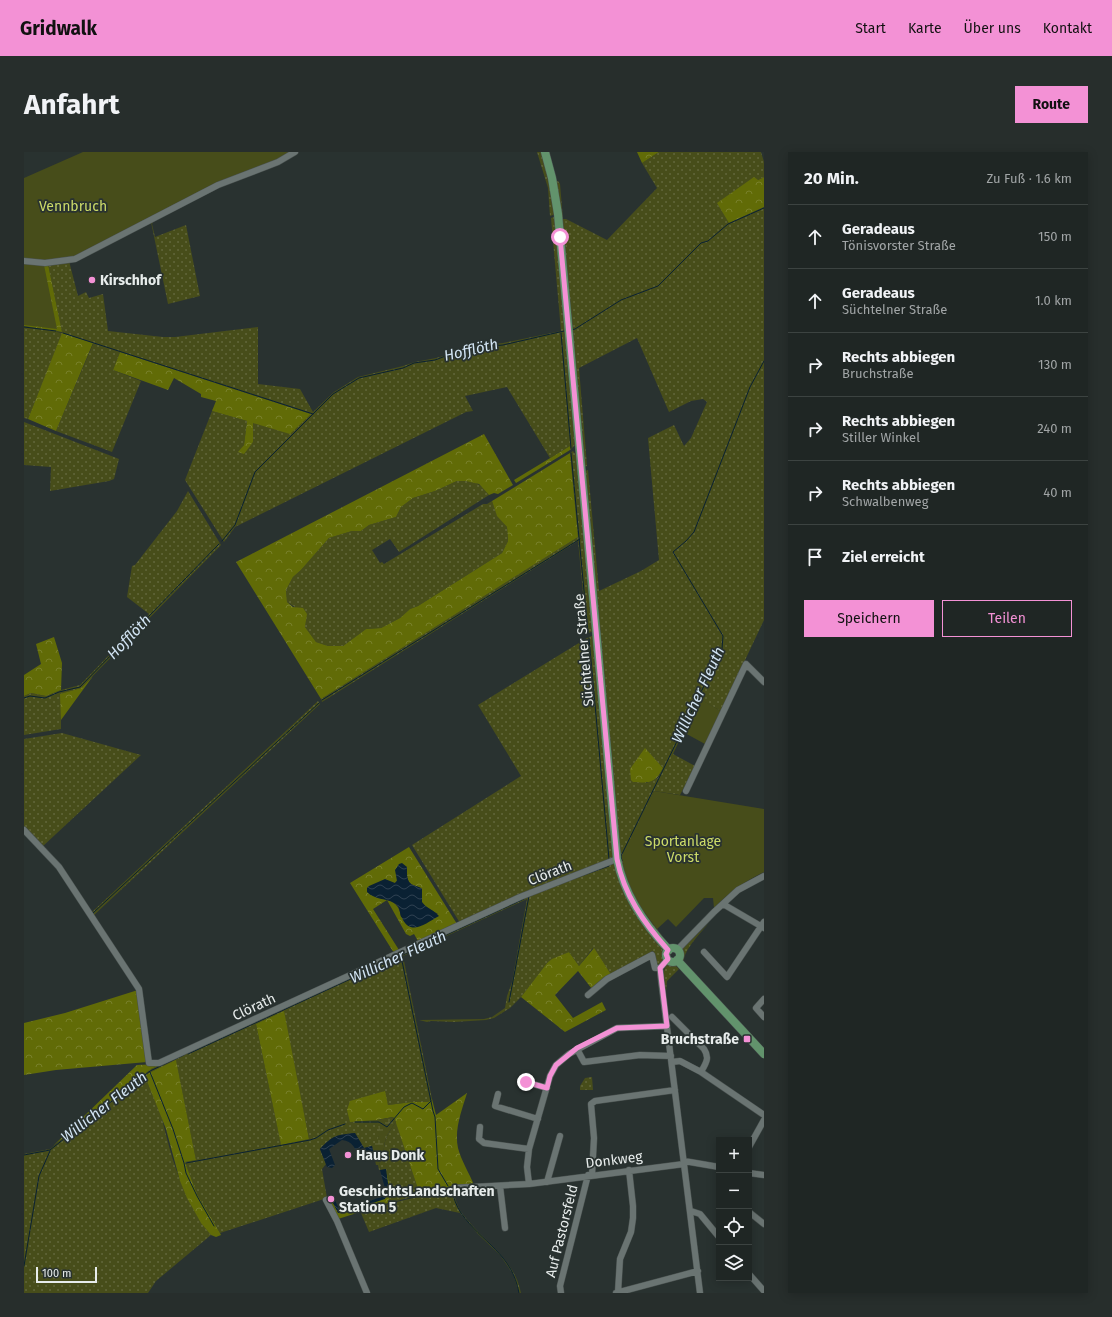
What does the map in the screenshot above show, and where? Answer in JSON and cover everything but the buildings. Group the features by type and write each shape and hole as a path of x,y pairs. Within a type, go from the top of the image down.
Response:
{"main road":[{"name":"Süchtelner Straße","path":"545,152 556,200 617,859 627,892 638,911 668,950"},
{"path":"672,948 677,950 679,955 677,960 672,962 668,959 666,954 668,950 672,948"},
{"path":"677,960 764,1054"}],"street":[{"path":"24,261 45,263 75,259 218,185 278,162 295,152"},
{"path":"686,791 746,664 764,682"},
{"name":"Clörath","path":"24,830 60,867 139,990 149,1063 159,1063 520,897 617,859"},
{"path":"677,950 738,890 764,876"},
{"path":"704,952 727,977 763,925 723,904"},
{"path":"588,995 607,979 652,955 655,968 660,968"},
{"path":"668,959 660,968 700,1293"},
{"path":"764,999 756,1008 764,1017"},
{"path":"672,1017 704,1049 707,1054 708,1060 701,1072"},
{"path":"529,1184 527,1167 529,1149 550,1076 556,1065 577,1048 617,1028 667,1026"},
{"path":"577,1048 584,1062 640,1055 680,1061 701,1072 764,1115"},
{"path":"527,1076 526,1082 547,1088"},
{"name":"Auf Pastorsfeld","path":"561,1293 560,1286 590,1175 594,1138 591,1104 595,1101 675,1090"},
{"path":"498,1094 495,1106 538,1119"},
{"path":"752,1142 764,1120"},
{"path":"480,1127 479,1139 484,1143 529,1149"},
{"path":"547,1182 560,1136"},
{"name":"Donkweg","path":"454,1188 547,1182 684,1162 716,1167"},
{"path":"629,1170 633,1218 631,1232 620,1259 617,1293 698,1271"},
{"path":"752,1173 764,1175"},
{"path":"500,1186 504,1228"},
{"path":"326,1200 337,1221 367,1293"},
{"path":"691,1211 700,1214 716,1233"},
{"path":"752,1214 764,1224"},
{"path":"752,1278 764,1292"}],"green space":[{"name":"Vennbruch","path":"83,152 292,152 77,256 44,265 57,329 24,325 24,178"},
{"path":"537,152 543,152 556,214 550,216 548,188"},
{"path":"637,152 659,152 642,163"},
{"path":"659,152 761,152 764,162 764,177 758,180 729,223 764,207 764,620 721,711 699,699 673,754 695,766 680,795 654,791 624,863 622,864 621,859 585,471 588,470 599,591 641,571 659,560 648,438 674,425 684,446 691,438 707,402 703,399 691,401 669,412 637,338 579,368 587,466 584,467 575,441 575,445 570,450 570,446 550,458 507,387 465,396 473,411 466,412 235,527 224,542 185,480 212,411 247,421 244,445 239,452 253,442 253,423 311,414 120,352 113,370 141,381 112,452 56,431 93,344 62,334 28,419 24,418 24,326 57,330 57,332 62,333 48,264 69,261 78,296 86,292 89,298 103,294 108,331 175,337 258,327 258,384 300,389 313,412 334,392 358,377 483,345 503,343 561,331 551,218 556,216 555,182 558,181 560,184 563,219 566,219 607,240 657,188 642,163","holes":["645,749 663,768 658,778 646,783"]},
{"path":"754,177 758,180 764,177 764,207 729,223 717,203"},
{"path":"154,220 152,224 155,237 186,225 200,296 168,304 151,222"},
{"path":"24,262 48,264 62,332 24,326"},
{"path":"62,333 93,343 56,431 28,419"},
{"path":"120,352 311,414 290,434 253,423 253,442 244,454 238,452 244,445 247,421 212,411 216,401 201,397 201,394 174,378 168,390 113,370"},
{"path":"24,422 119,459 114,479 50,491 51,467 24,465"},
{"path":"484,434 513,485 498,494 494,493 489,495 479,484 466,481 457,481 435,491 413,498 401,507 396,517 369,525 361,531 352,531 329,538 293,577 286,590 287,602 293,607 303,608 307,614 305,627 316,642 328,646 343,646 366,629 381,628 400,618 410,609 418,606 502,553 508,541 507,527 497,516 492,501 570,453 578,537 321,699 236,562"},
{"path":"570,446 570,450 516,483 514,480"},
{"path":"573,451 576,455 593,631 587,634 578,541 322,702 321,699 578,537 570,453"},
{"path":"457,481 476,483 489,495 399,552 390,539 372,550 380,563 382,562 384,564 483,504 487,504 492,501 497,515 507,527 508,541 502,553 418,606 410,609 400,618 381,628 366,629 343,646 328,646 316,642 305,627 306,614 287,602 286,590 293,577 329,538 352,531 361,531 369,525 396,517 401,507 413,498 435,491"},
{"path":"188,491 221,545 81,688 61,694 61,729 24,735 24,696 31,693 46,696 80,685 149,614 127,597 132,566 135,565 177,511"},
{"path":"594,635 613,856 612,858 460,923 412,845 521,776 478,705"},
{"path":"54,637 62,663 61,690 46,696 31,693 24,696 24,675 41,664 36,644"},
{"path":"93,676 61,720 60,694 81,688"},
{"path":"700,699 721,711 705,744 683,732"},
{"path":"318,701 320,704 93,916 91,913"},
{"path":"62,733 141,755 42,847 24,829 24,739"},
{"path":"645,748 663,768 654,780 647,782 633,782 631,780 630,769"},
{"name":"Sportanlage Vorst","path":"654,791 764,809 764,872 738,887 714,908 713,898 704,898 676,927 668,919 657,929 632,896 622,864 624,863 622,856"},
{"path":"409,847 457,924 418,941 414,934 410,936 406,934 387,900 373,909 399,950 394,953 350,883","holes":["407,867 407,878 409,882 422,889 421,902 426,907 438,914 401,917 396,904 389,900 375,897 392,883 395,883"]},
{"path":"614,862 663,951 664,959 660,965 657,964 653,951 651,954 612,976 593,948 579,966 569,952 547,963 521,997 510,1008 494,1018 486,1020 454,1022 427,1022 419,1020 484,1019 492,1017 505,1008 512,982 527,899 403,956 432,1099 428,1102 388,1105 384,1091 355,1121 377,1120 380,1130 378,1141 372,1146 364,1148 355,1133 344,1134 332,1138 320,1149 326,1164 322,1169 327,1198 220,1233 197,1194 185,1162 196,1160 176,1061 151,1072 166,1136 179,1178 198,1217 211,1235 156,1281 148,1293 24,1293 24,1154 50,1149 151,1069 536,891","holes":["283,1012 309,1139 281,1144 256,1024"]},
{"path":"623,866 635,900 669,945 665,941 630,896"},
{"path":"709,923 686,952 684,961 682,958 682,949"},
{"path":"594,948 612,976 592,989 578,971 555,995 573,1018 602,1002 606,1010 565,1032 521,997 547,963 552,959 569,952 579,966"},
{"path":"667,965 676,966 679,969 667,981 666,992 663,975"},
{"path":"138,990 147,1062 56,1070 24,1075 24,1023 65,1013"},
{"path":"284,1011 309,1139 281,1145 256,1024"},
{"path":"176,1060 196,1160 185,1162 197,1194 221,1235 216,1237 211,1235 201,1223 187,1198 180,1181 166,1129 145,1076"},
{"path":"162,1064 151,1069 53,1146 137,1065"},
{"path":"592,1077 593,1090 580,1090 580,1086 585,1078"},
{"path":"385,1091 388,1105 428,1102 432,1099 436,1115 467,1093 459,1120 457,1141 461,1157 474,1185 450,1187 420,1195 393,1117 350,1122 347,1110 350,1101"},
{"path":"393,1117 396,1122 386,1138 384,1157 378,1158 381,1170 379,1170 378,1165 376,1165 372,1146 379,1137 377,1120"},
{"path":"396,1122 420,1195 388,1203 391,1191 386,1169 381,1170 378,1158 384,1157 386,1138"},
{"path":"386,1169 391,1191 388,1203 338,1219 329,1201 331,1199 338,1212 388,1195"},
{"path":"452,1189 461,1212 504,1259 517,1280 521,1293 519,1293 513,1274 500,1255 478,1234 460,1213 436,1208 369,1232 361,1213 392,1203"}],"water":[{"path":"402,863 407,867 407,878 409,882 422,889 422,902 439,916 419,927 414,928 406,924 401,916 399,907 396,904 391,901 374,897 367,892 367,888 369,886 385,879 395,883 397,881 395,870 399,864"},
{"path":"355,1133 364,1148 372,1146 374,1155 360,1158 349,1142 342,1140 329,1149 335,1165 332,1168 327,1167 320,1149 336,1136"},
{"path":"386,1169 388,1192 385,1199 338,1213 331,1199 334,1198 339,1209 342,1211 386,1195 380,1170"}],"waterway":[{"name":"Hofflöth","path":"571,330 575,329 621,300 658,286 701,243 708,241 728,224 764,208"},
{"path":"24,327 56,331"},
{"name":"Hofflöth","path":"222,541 235,525 255,472 333,394 359,378 403,368 414,363 435,360 451,354 482,347 503,345 564,331"},
{"path":"63,333 313,414"},
{"path":"561,333 571,448"},
{"name":"Willicher Fleuth","path":"622,861 621,856 722,649 723,636 673,552 694,532 750,387 764,361"},
{"path":"571,453 588,633"},
{"path":"322,700 580,539"},
{"name":"Hofflöth","path":"24,698 30,696 45,698 59,692 80,687 219,544"},
{"path":"589,638 609,859"},
{"path":"93,913 319,703"},
{"name":"Willicher Fleuth","path":"573,879 609,866"},
{"path":"509,1002 529,896"},
{"name":"Willicher Fleuth","path":"188,1054 524,899"},
{"path":"401,956 435,1117 438,1169 448,1186"},
{"name":"Willicher Fleuth","path":"24,1155 50,1150 150,1071 184,1055"},
{"path":"150,1072 173,1129 186,1173 214,1226"},
{"path":"355,1122 379,1122 387,1127 404,1107 412,1103 423,1109 431,1101"},
{"path":"186,1163 310,1140 328,1130 345,1124"},
{"path":"24,1266 39,1176 50,1151"},
{"path":"451,1190 461,1213 478,1233 495,1249 510,1268 519,1293"}],"place":[{"name":"Kirschhof","path":"92,280"},
{"name":"Bruchstraße","path":"747,1039"},
{"name":"Haus Donk","path":"348,1155"},
{"name":"GeschichtsLandschaften Station 5","path":"331,1199"}],"route":[{"path":"526,1082 547,1088 550,1076 556,1065 577,1048 617,1028 667,1026 660,968 668,959 666,954 668,950 638,911 627,892 617,859 560,237"}]}
